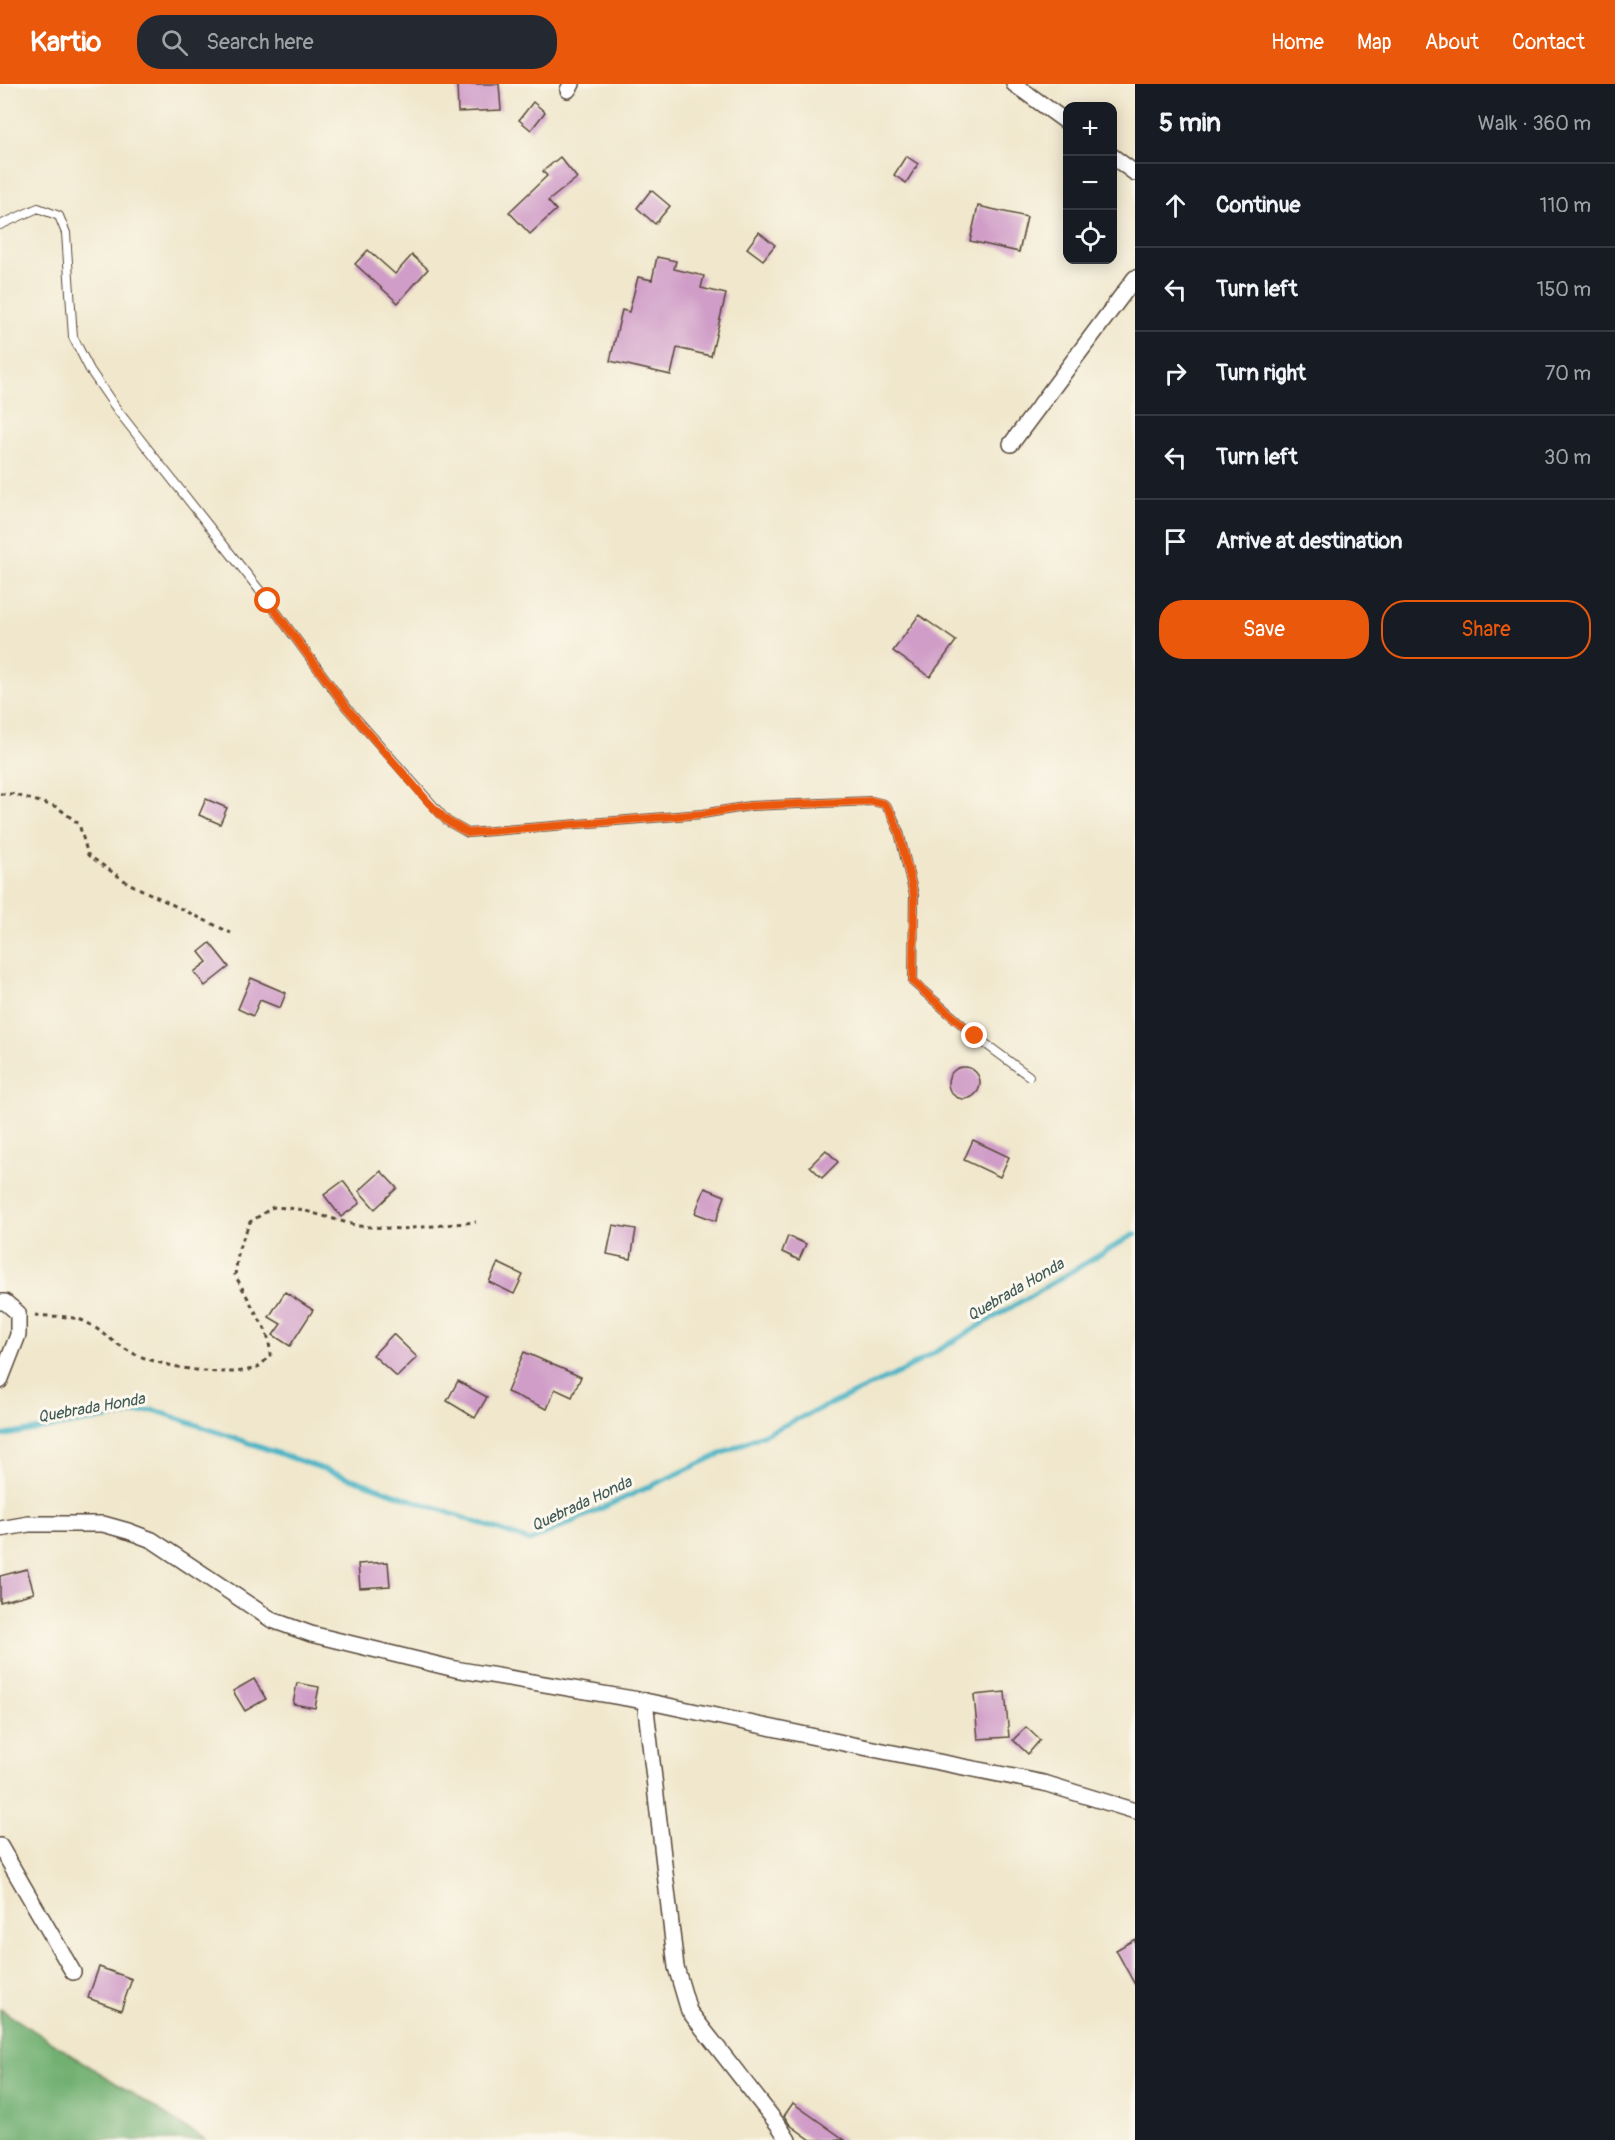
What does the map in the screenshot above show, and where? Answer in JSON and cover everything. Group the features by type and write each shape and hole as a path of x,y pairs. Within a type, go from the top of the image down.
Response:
{"street":[{"path":"1014,84 1063,119"},
{"path":"1117,159 1135,173"},
{"path":"1011,444 1135,278"},
{"path":"0,1302 5,1302 18,1313 18,1335 0,1381"},
{"path":"0,1530 28,1524 103,1524 128,1530 152,1540 272,1620 311,1634 455,1669 645,1701 1044,1783 1135,1811"},
{"path":"645,1701 676,1967 689,2011 788,2140"},
{"path":"0,1846 73,1972"}],"lane":[{"path":"0,225 38,208 59,216 66,233 73,337 90,370 118,411 268,601 347,708 447,821 468,833 702,814 750,806 872,801 884,804 891,813 899,832 914,895 913,982 975,1036 1029,1076"}],"path":[{"path":"0,794 12,794 57,807 79,824 88,855 128,883 231,933"},
{"path":"18,1313 79,1319 110,1337 128,1351 158,1362 209,1372 234,1373 259,1366 271,1353 267,1333 235,1275 239,1248 250,1222 273,1207 299,1209 358,1226 380,1228 401,1229 476,1222"}],"green space":[{"path":"0,2009 205,2140 0,2140"}],"building":[{"path":"457,84 499,84 501,110 458,112"},
{"path":"533,102 545,112 531,130 519,120"},
{"path":"906,156 918,164 906,183 894,175"},
{"path":"560,157 577,178 548,201 556,210 530,234 509,212 547,176 543,171"},
{"path":"651,190 670,206 655,224 637,208"},
{"path":"978,206 1027,217 1019,252 970,241"},
{"path":"759,232 775,245 763,260 747,248"},
{"path":"368,250 395,274 412,255 428,269 398,303 355,264"},
{"path":"657,257 676,261 674,269 704,276 701,288 726,294 711,356 677,348 671,375 610,361 622,310 629,312 638,277 652,280"},
{"path":"919,615 956,641 930,677 893,651"},
{"path":"206,799 227,808 220,824 199,815"},
{"path":"210,943 229,967 205,986 194,972 207,962 199,952"},
{"path":"251,978 286,993 280,1008 260,1000 253,1016 238,1009"},
{"path":"964,1067 975,1072 980,1083 975,1094 964,1099 953,1094 948,1083 953,1072"},
{"path":"973,1140 1009,1157 1000,1177 964,1160"},
{"path":"826,1150 838,1162 822,1178 810,1166"},
{"path":"381,1171 397,1188 375,1209 359,1191"},
{"path":"343,1181 360,1203 341,1217 324,1195"},
{"path":"705,1188 725,1196 716,1221 695,1213"},
{"path":"613,1225 636,1229 631,1259 607,1254"},
{"path":"788,1236 806,1244 799,1260 782,1252"},
{"path":"498,1263 523,1275 514,1294 489,1282"},
{"path":"285,1292 313,1310 290,1346 273,1335 281,1324 269,1317"},
{"path":"393,1334 417,1357 397,1377 373,1355"},
{"path":"524,1352 581,1377 572,1397 555,1389 547,1409 507,1392"},
{"path":"458,1381 487,1397 475,1418 447,1401"},
{"path":"388,1562 390,1586 360,1588 358,1564"},
{"path":"27,1569 34,1593 0,1602 0,1576"},
{"path":"254,1679 266,1699 245,1711 233,1691"},
{"path":"297,1683 319,1687 315,1708 293,1704"},
{"path":"1005,1692 1009,1737 978,1739 974,1695"},
{"path":"1026,1727 1040,1740 1028,1754 1013,1740"},
{"path":"1135,1939 1135,1985 1116,1950"},
{"path":"99,1967 132,1979 121,2010 88,1998"},
{"path":"793,2103 845,2140 811,2140 790,2125 784,2116"}],"waterway":[{"name":"Quebrada Honda","path":"0,1436 154,1410 530,1541 903,1371 1135,1234"}],"route":[{"path":"268,601 347,708 429,803 447,821 468,833 702,814 750,806 872,801 884,804 891,813 899,832 914,895 913,982 975,1036"}]}
